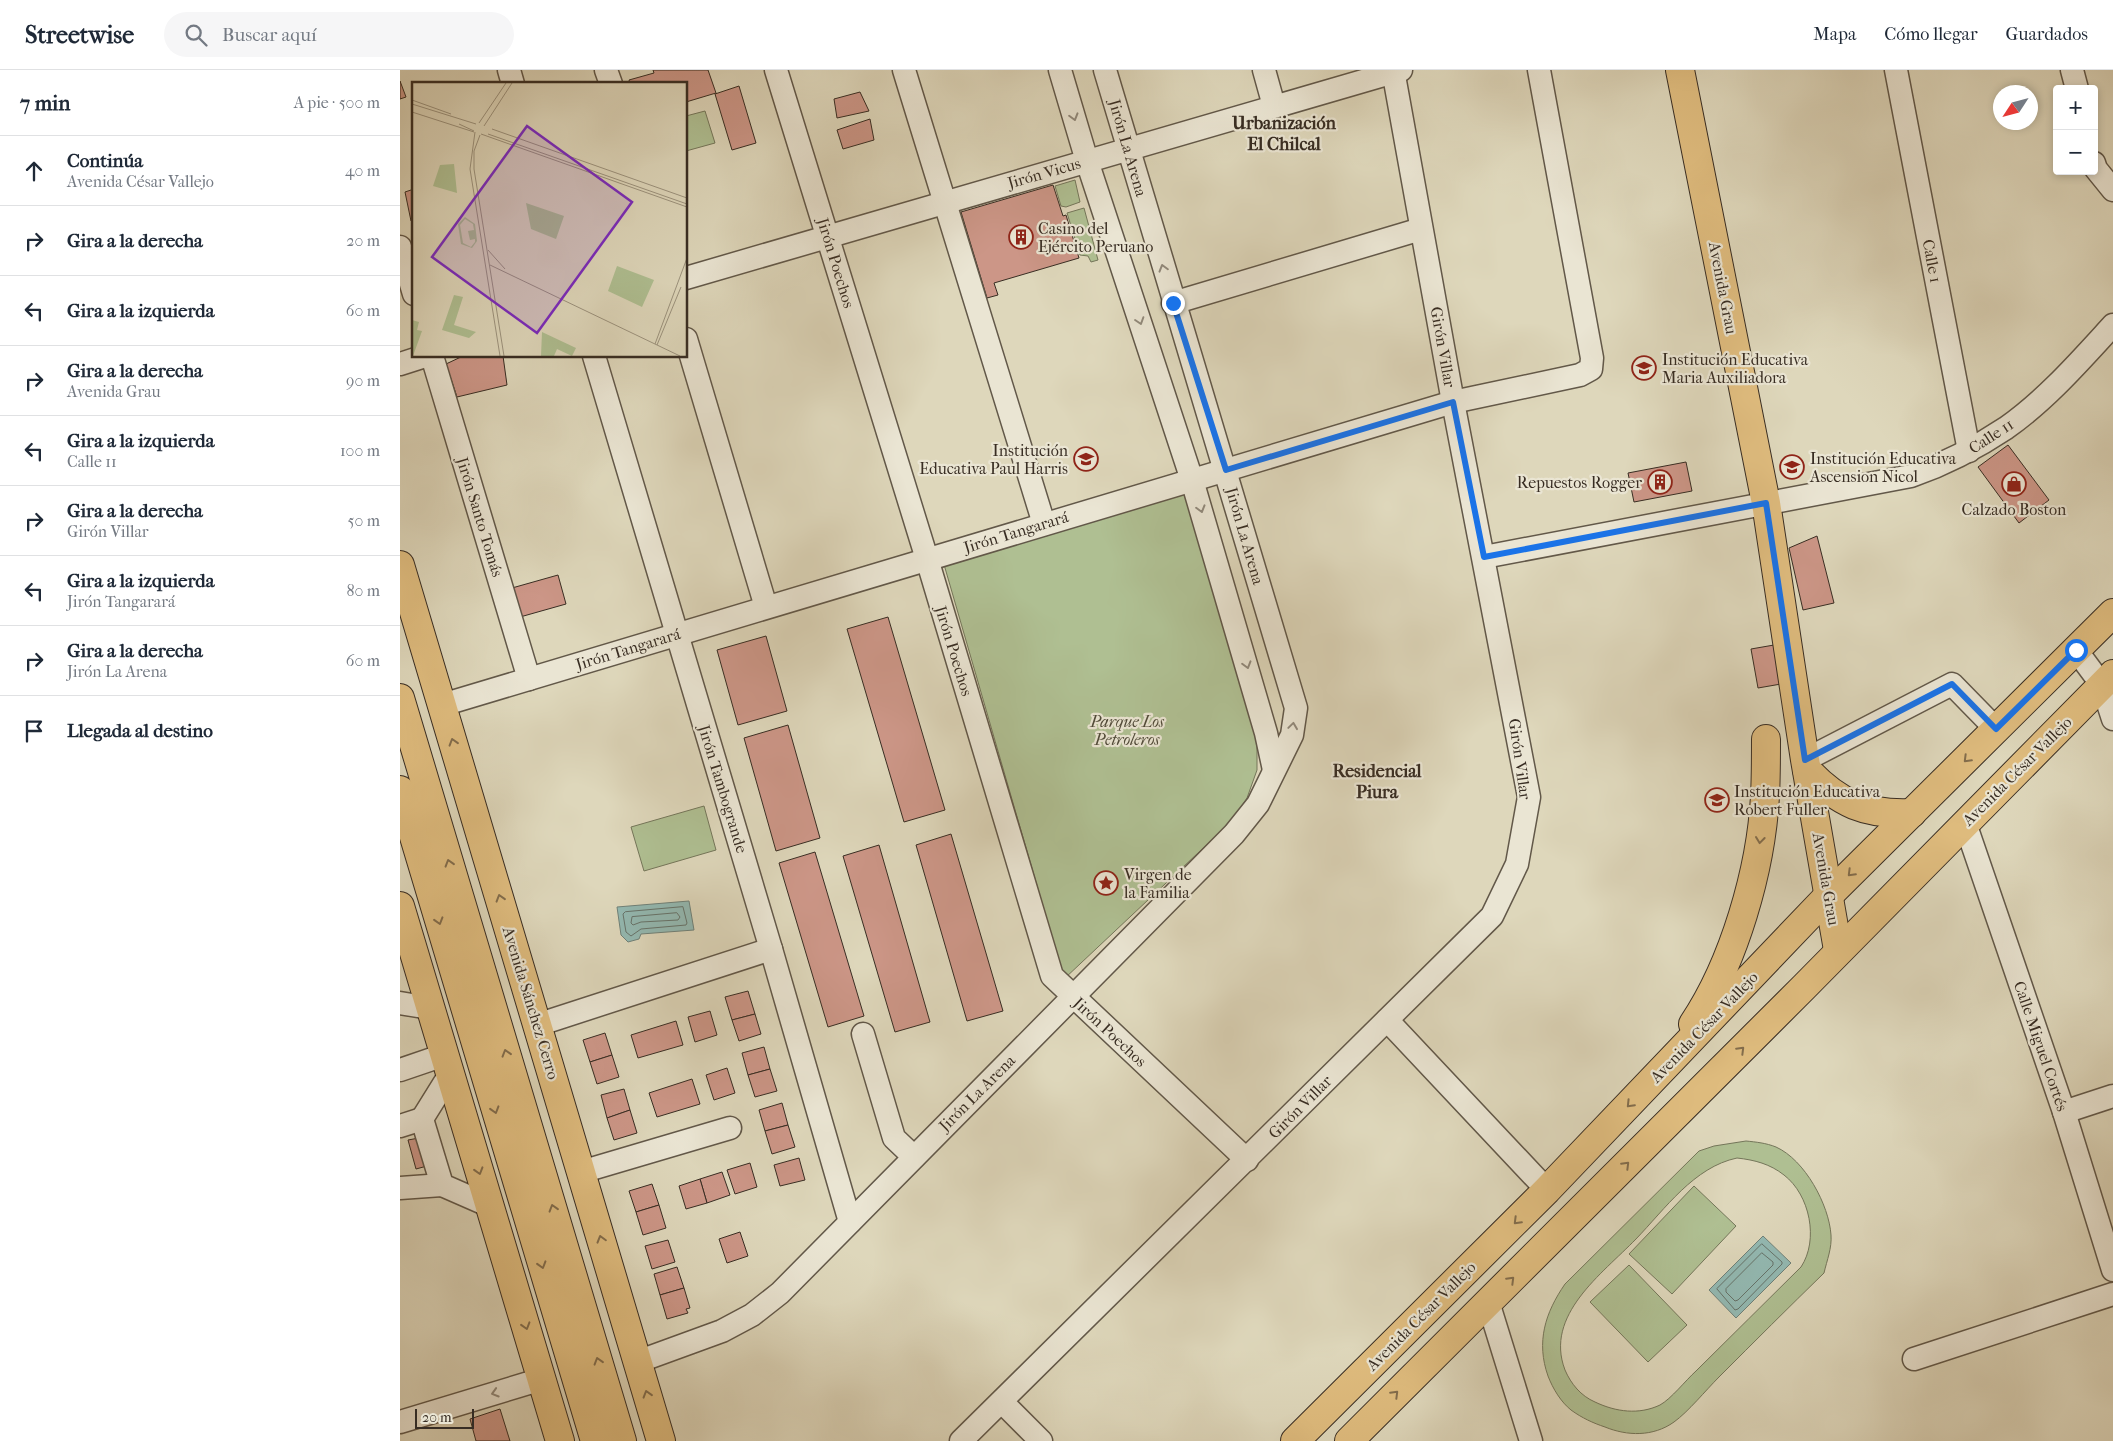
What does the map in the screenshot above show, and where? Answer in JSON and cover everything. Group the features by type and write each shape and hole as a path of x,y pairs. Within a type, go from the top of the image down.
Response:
{"main road":[{"name":"Avenida Grau","path":"1680,70 1766,503 1806,765 1838,950"},
{"name":"Avenida Sánchez Cerro","path":"400,565 661,1441"},
{"name":"Avenida César Vallejo","path":"1295,1441 1547,1190 1828,896 2113,613"},
{"name":"Avenida César Vallejo","path":"1361,1436 1488,1302 2107,679"},
{"path":"400,698 622,1441"},
{"path":"1665,1067 1697,1018 1724,966 1744,912 1758,855 1765,797 1766,739"},
{"path":"1806,765 1824,788 1843,801 1865,810 1881,813 1912,813"},
{"path":"400,790 595,1441"},
{"path":"401,912 560,1441"}],"street":[{"name":"Jirón Poechos","path":"776,70 927,559 1052,976 1247,1160"},
{"path":"904,70 1044,524"},
{"path":"1060,70 1087,161 1192,480 1260,709 1274,770"},
{"name":"Jirón La Arena","path":"637,1362 722,1331 752,1315 780,1293 1234,834 1258,804 1292,735 1296,708 1226,470 1173,303 1105,70"},
{"path":"1264,70 1274,106"},
{"name":"Jirón Vicus","path":"688,277 1396,70"},
{"name":"Girón Villar","path":"961,1441 1492,916 1518,864 1529,796 1421,229 1396,70"},
{"name":"Jirón Tangarará","path":"442,705 1453,402 1580,375 1591,369 1592,358 1539,70"},
{"name":"Calle 1","path":"1896,70 1969,451"},
{"path":"2072,70 2075,85"},
{"path":"2098,171 2113,190"},
{"path":"1173,303 1421,229"},
{"path":"400,247 412,287"},
{"name":"Calle 11","path":"1484,557 1911,476 1969,451 2007,427 2034,405 2081,360 2113,325"},
{"path":"688,346 766,607"},
{"path":"400,364 419,358"},
{"name":"Jirón Santo Tomás","path":"433,358 528,679"},
{"name":"Jirón Tambogrande","path":"595,358 771,949 850,1222"},
{"path":"2076,650 2107,679 2113,719"},
{"path":"1806,765 1952,684 1996,729"},
{"name":"Calle Miguel Cortés","path":"1965,823 2064,1112 2113,1270"},
{"path":"538,1025 771,949"},
{"path":"400,1002 430,1008"},
{"path":"1387,1020 1547,1190"},
{"path":"862,1034 894,1138 914,1157"},
{"path":"400,1070 447,1064"},
{"path":"442,1185 422,1119 447,1064"},
{"path":"2064,1112 2113,1096"},
{"path":"400,1126 422,1119"},
{"path":"581,1172 730,1128"},
{"path":"400,1188 442,1185 490,1206"},
{"path":"1914,1360 2113,1294"},
{"path":"1488,1302 1531,1441"},
{"path":"400,1422 542,1379"},
{"path":"1002,1402 1041,1441"}],"green space":[{"path":"705,111 715,143 688,150 688,115"},
{"path":"1075,180 1080,202 1066,207 1061,206 1055,186"},
{"path":"1084,208 1098,260 1091,262 1088,256 1080,255 1067,213"},
{"name":"Parque Los Petroleros","path":"1189,489 1257,713 1257,770 1247,798 1232,821 1064,979 943,561"},
{"path":"704,806 716,850 644,871 631,827"},
{"path":"1746,1141 1761,1143 1776,1147 1787,1153 1797,1162 1814,1185 1826,1210 1831,1245 1824,1273 1674,1422 1649,1433 1640,1434 1613,1430 1592,1422 1567,1407 1552,1386 1548,1376 1544,1363 1543,1340 1544,1328 1552,1306 1565,1284 1699,1151 1714,1146","holes":["1737,1158 1756,1161 1779,1171 1793,1184 1800,1194 1806,1206 1810,1231 1810,1244 1807,1256 1801,1267 1674,1394 1660,1405 1636,1411 1619,1410 1585,1396 1573,1385 1567,1375 1561,1350 1562,1331 1569,1314 1593,1281 1681,1191 1707,1170"]},
{"path":"1694,1186 1736,1226 1672,1294 1629,1254"},
{"path":"1629,1265 1687,1325 1648,1362 1590,1302"}],"water":[{"path":"689,901 694,930 641,934 639,939 628,942 621,935 617,907"},
{"path":"1763,1236 1791,1263 1736,1318 1709,1290"}],"building":[{"path":"653,70 708,70 716,93 688,101 688,82 630,82 629,80 654,73"},
{"path":"400,81 406,97 400,99"},
{"path":"739,86 756,143 732,150 715,94"},
{"path":"860,92 869,111 837,118 834,99"},
{"path":"870,119 874,140 843,149 837,130"},
{"name":"Casino del Ejército Peruano","path":"1053,185 1063,216 1066,215 1079,258 994,283 998,295 987,298 961,212"},
{"path":"412,190 411,221 405,192"},
{"path":"459,358 503,358 507,385 457,397 446,364"},
{"name":"Calzado Boston","path":"2008,445 2049,500 2019,523 1978,467"},
{"name":"Repuestos Rogger","path":"1686,462 1692,491 1634,502 1628,473"},
{"path":"1817,536 1834,603 1803,610 1789,548"},
{"path":"558,575 566,604 520,617 512,588"},
{"path":"888,617 945,810 904,822 847,629"},
{"path":"766,636 787,711 738,725 717,650"},
{"path":"1774,645 1781,684 1758,688 1751,649"},
{"path":"788,725 820,838 776,851 744,738"},
{"path":"951,834 1003,1011 967,1021 916,845"},
{"path":"879,845 930,1022 895,1032 843,856"},
{"path":"815,852 864,1016 828,1027 779,863"},
{"path":"748,991 755,1014 732,1020 725,997"},
{"path":"710,1011 717,1035 695,1042 688,1017"},
{"path":"755,1014 761,1034 739,1041 732,1020"},
{"path":"676,1021 683,1045 638,1058 631,1035"},
{"path":"605,1033 612,1055 590,1062 583,1040"},
{"path":"764,1047 770,1069 748,1075 742,1053"},
{"path":"612,1055 619,1077 597,1084 590,1062"},
{"path":"727,1068 735,1093 714,1100 706,1075"},
{"path":"770,1069 777,1091 755,1097 748,1075"},
{"path":"692,1079 700,1104 657,1117 649,1093"},
{"path":"624,1089 630,1110 607,1118 601,1095"},
{"path":"782,1103 788,1125 765,1131 759,1110"},
{"path":"630,1110 637,1133 614,1140 607,1118"},
{"path":"788,1125 795,1147 772,1154 765,1131"},
{"path":"419,1138 427,1166 416,1169 408,1140"},
{"path":"799,1158 805,1180 780,1186 774,1165"},
{"path":"750,1163 757,1187 735,1194 727,1170"},
{"path":"722,1172 730,1195 707,1203 700,1179"},
{"path":"700,1179 707,1203 686,1209 679,1186"},
{"path":"652,1184 659,1205 636,1212 629,1191"},
{"path":"659,1205 666,1228 643,1235 636,1212"},
{"path":"740,1232 748,1256 727,1263 719,1239"},
{"path":"668,1240 675,1262 652,1269 645,1246"},
{"path":"677,1267 684,1288 660,1295 654,1274"},
{"path":"684,1288 690,1308 686,1309 688,1313 667,1319 660,1295"},
{"path":"500,1409 510,1441 476,1441 470,1419"}],"place":[{"name":"Casino del Ejército Peruano","path":"1021,237"},
{"name":"Institución Educativa Maria Auxiliadora","path":"1644,368"},
{"name":"Institución Educativa Paul Harris","path":"1086,459"},
{"name":"Institución Educativa Ascension Nicol","path":"1792,467"},
{"name":"Repuestos Rogger","path":"1660,482"},
{"name":"Calzado Boston","path":"2014,484"},
{"name":"Institución Educativa Robert Fuller","path":"1717,800"},
{"name":"Virgen de la Familia","path":"1106,883"}],"district":[{"name":"Urbanización El Chilcal","path":"1284,133"},
{"name":"Residencial Piura","path":"1377,781"}],"route":[{"path":"1173,303 1226,470 1453,402 1484,557 1766,503 1805,760 1952,684 1996,729 2076,650"}]}
